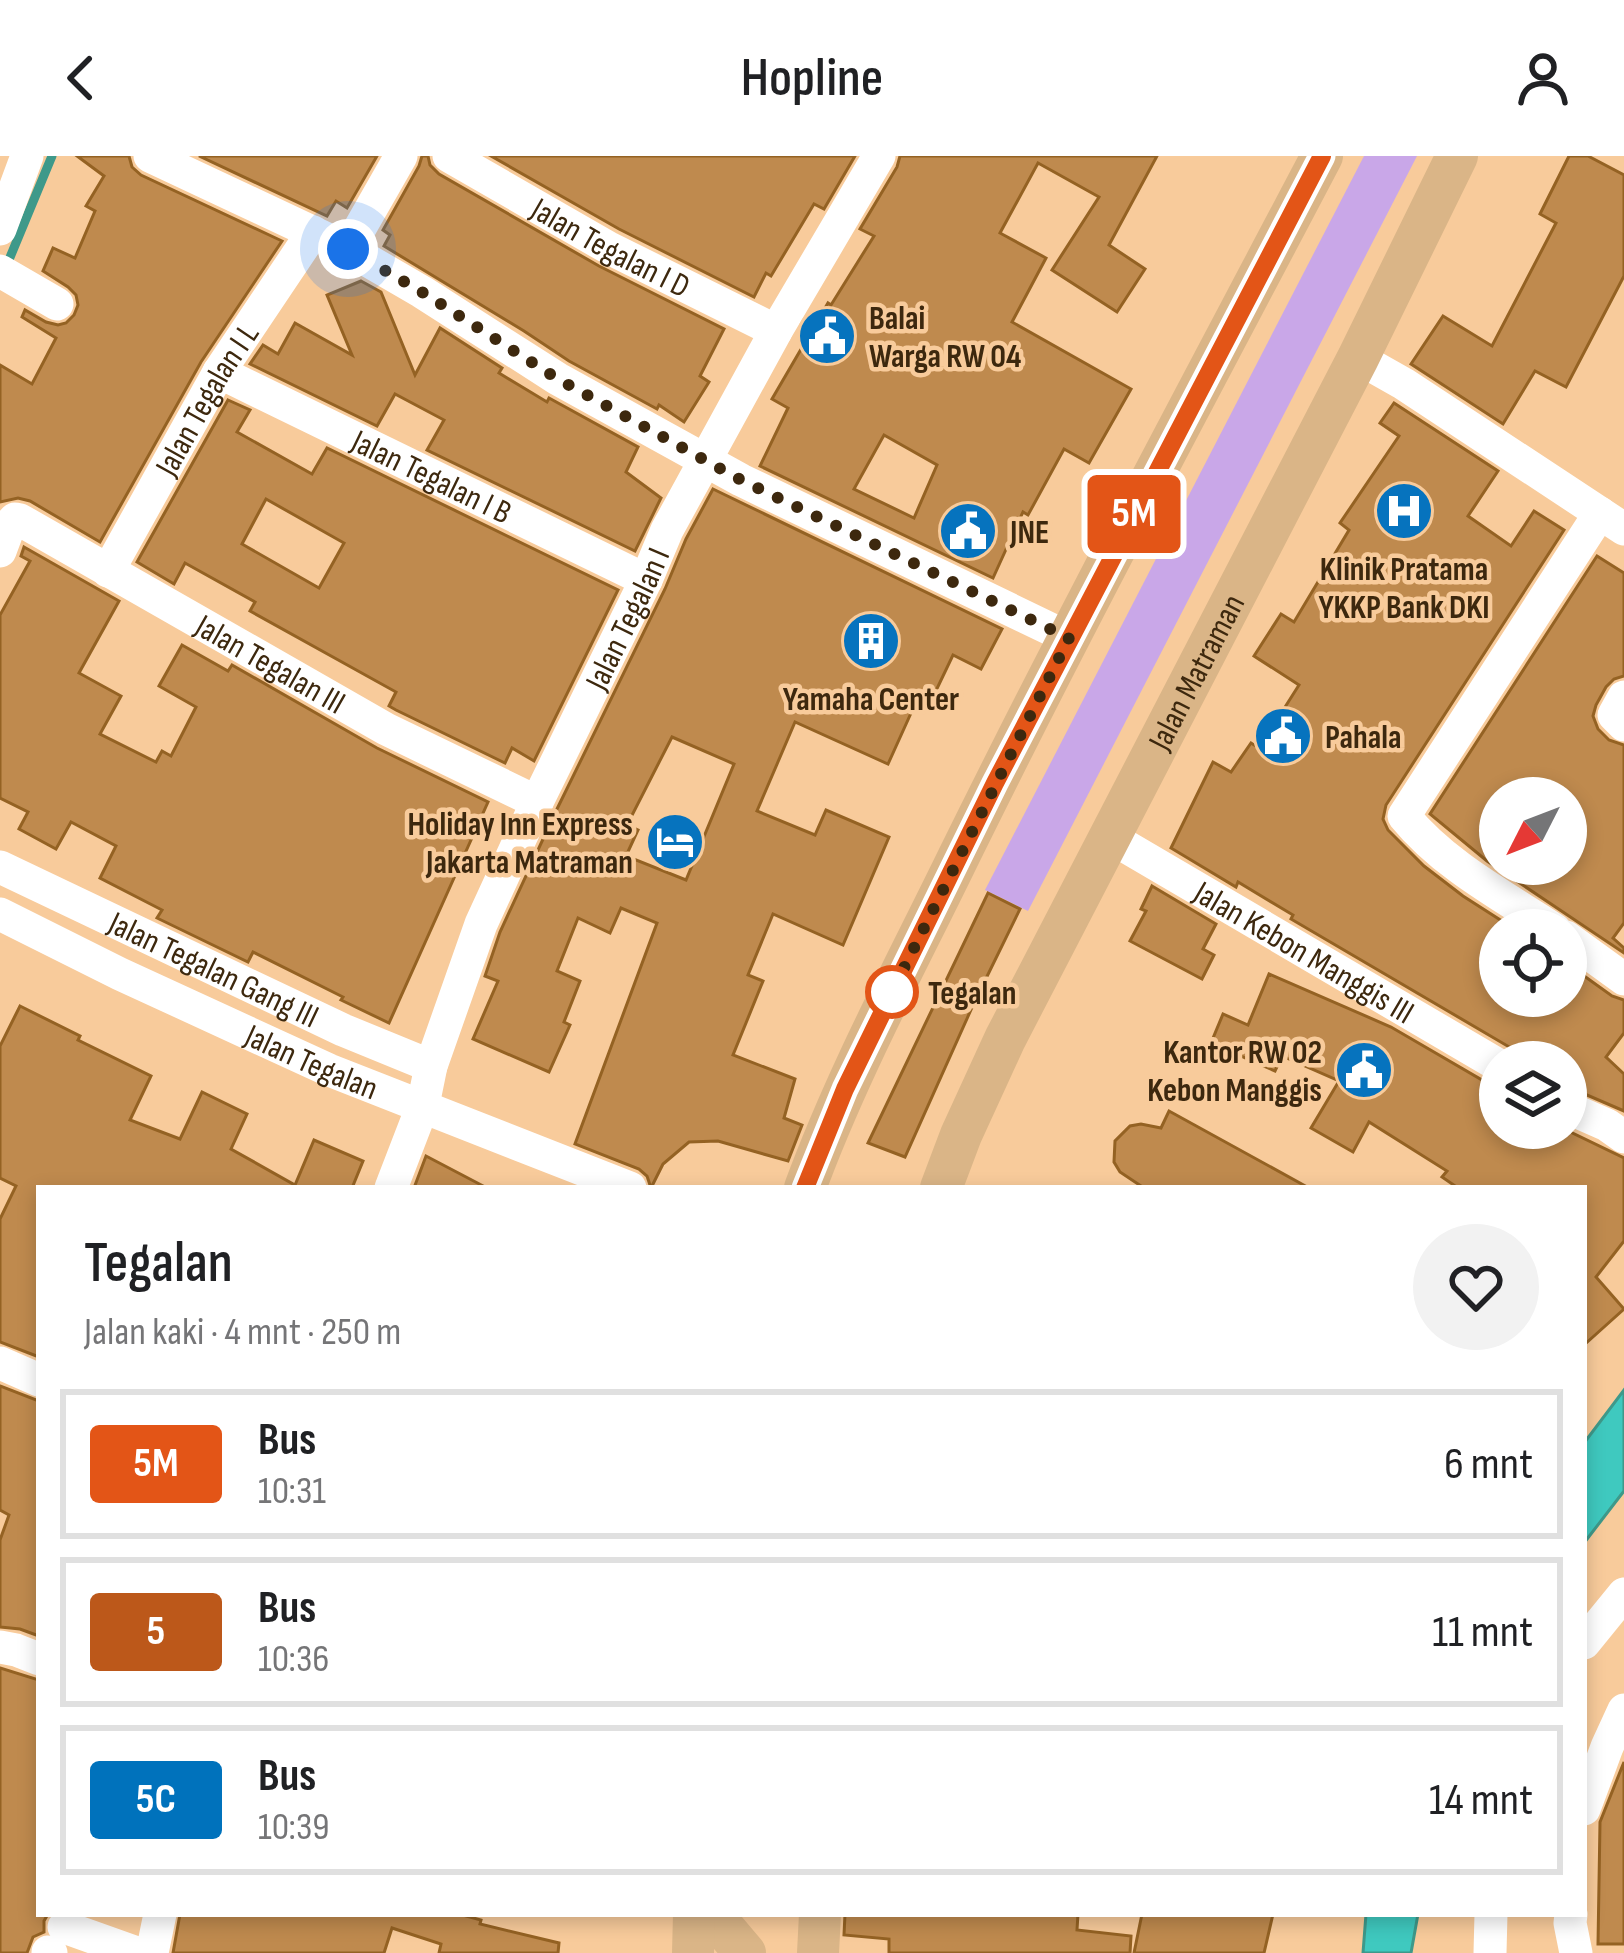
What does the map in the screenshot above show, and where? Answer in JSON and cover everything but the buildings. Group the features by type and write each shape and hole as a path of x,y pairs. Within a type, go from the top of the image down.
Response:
{"main road":[{"path":"806,1185 833,1116 995,783 1322,156"},
{"name":"Jalan Matraman","path":"942,1185 1005,1040 1358,358 1457,156"},
{"path":"693,1953 694,1917"},
{"path":"715,1917 746,1953"},
{"path":"818,1953 820,1917"}],"street":[{"path":"0,229 27,156"},
{"path":"150,156 348,249 558,379 741,480 1069,638"},
{"path":"348,249 400,156"},
{"name":"Jalan Tegalan I D","path":"448,156 609,248 776,332"},
{"name":"Jalan Tegalan I","path":"393,1185 481,924 537,802 667,530 879,156"},
{"name":"Jalan Tegalan I L","path":"108,571 219,372 313,232"},
{"path":"0,271 57,304"},
{"path":"1358,358 1612,521 1404,816 1420,835 1477,880 1523,909"},
{"name":"Jalan Tegalan I B","path":"219,372 646,580"},
{"name":"Jalan Tegalan III","path":"5,538 15,519 20,520 386,729 537,802"},
{"path":"1624,698 1613,715 1624,725"},
{"name":"Jalan Kebon Manggis III","path":"1108,836 1479,1054"},
{"name":"Jalan Tegalan Gang III","path":"0,867 430,1066"},
{"name":"Jalan Tegalan","path":"0,914 329,1070 622,1185"},
{"path":"1587,952 1624,979"},
{"path":"329,1070 344,1030"},
{"path":"1587,1116 1624,1137"},
{"path":"0,1363 36,1379"},
{"path":"1587,1639 1624,1594"},
{"path":"0,1648 36,1658"},
{"path":"1587,1800 1624,1710"},
{"path":"152,1953 159,1917"},
{"path":"1490,1953 1491,1917"},
{"path":"1571,1917 1576,1953"},
{"path":"54,1944 137,1953"}],"shaded area":[{"path":"1364,156 1417,156 1028,911 985,890"}],"water":[{"path":"1624,1390 1624,1491 1587,1539 1587,1439"},
{"path":"1366,1917 1417,1917 1411,1953 1363,1953"}],"waterway":[{"path":"6,267 52,156"}],"bus line":[{"name":"5M","path":"806,1185 845,1089 995,783 1322,156"}],"place":[{"name":"Balai Warga RW 04","path":"827,336"},
{"name":"Klinik Pratama YKKP Bank DKI","path":"1404,511"},
{"name":"JNE","path":"968,531"},
{"name":"Yamaha Center","path":"871,641"},
{"name":"Pahala","path":"1283,736"},
{"name":"Holiday Inn Express Jakarta Matraman","path":"675,842"},
{"name":"Tegalan","path":"892,992"},
{"name":"Kantor RW 02 Kebon Manggis","path":"1364,1070"}],"route":[{"path":"348,249 558,379 741,480 1069,638 892,992"}]}
